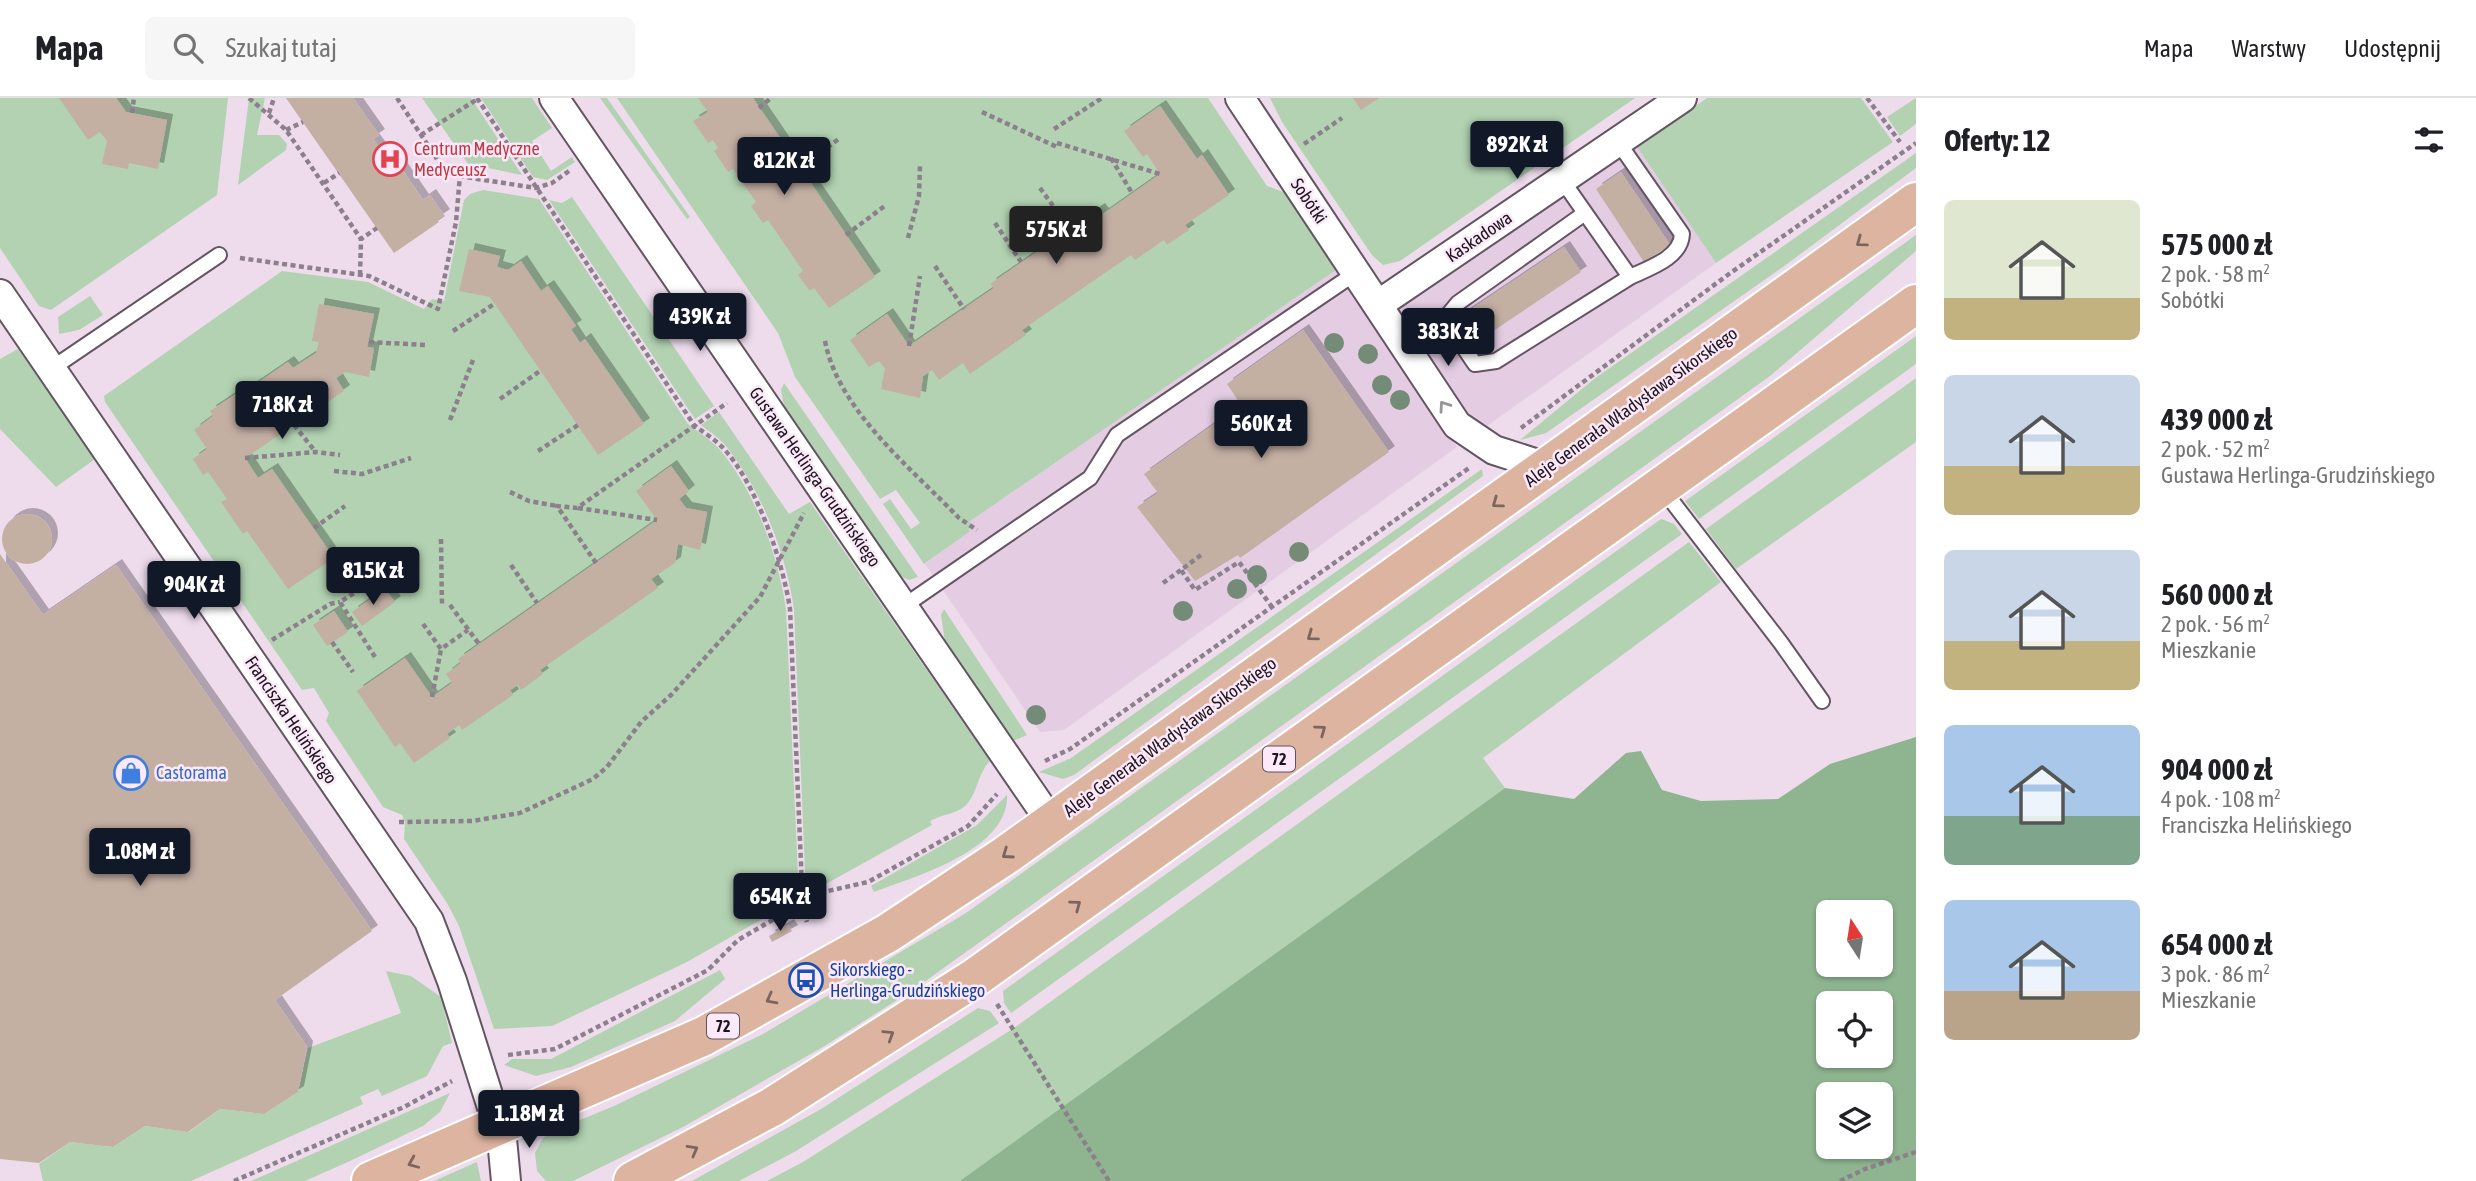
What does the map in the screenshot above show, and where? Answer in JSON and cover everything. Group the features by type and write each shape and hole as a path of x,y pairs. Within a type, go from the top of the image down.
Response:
{"main road":[{"name":"Aleje Generała Władysława Sikorskiego","path":"370,1181 704,1036 807,980 936,903 1916,202"},
{"name":"72","path":"633,1181 772,1107 976,977 1916,304"}],"street":[{"name":"Gustawa Herlinga-Grudzińskiego","path":"554,98 1051,822"},
{"name":"Sobótki","path":"1240,98 1379,304 1385,321 1466,433 1494,450 1547,467"},
{"name":"Kaskadowa","path":"1379,304 1682,98"},
{"name":"Franciszka Helińskiego","path":"0,294 429,921 452,981 498,1126 506,1181"}],"lane":[{"path":"1585,213 1458,303 1448,315 1450,327 1475,364 1496,361 1630,277 1674,253 1682,243 1682,234 1618,142"},
{"path":"1562,180 1630,277"},
{"path":"51,369 219,255"},
{"path":"904,606 1090,478 1117,435 1357,272"},
{"path":"1661,486 1782,643 1822,701"}],"path":[{"path":"132,113 134,98"},
{"path":"249,98 270,113 286,130 361,239 360,275"},
{"path":"270,113 274,98"},
{"path":"397,98 444,170 536,188 552,183 578,165"},
{"path":"759,107 771,98"},
{"path":"1054,129 1102,98"},
{"path":"1867,98 1900,142"},
{"path":"421,135 478,99 694,425 724,449 751,492 781,562 790,609 803,902 807,922"},
{"path":"982,112 1057,145 1111,158 1160,174"},
{"path":"1295,151 1342,118"},
{"path":"286,130 303,122"},
{"path":"800,168 840,138"},
{"path":"1111,158 1132,193"},
{"path":"908,238 919,196 920,166"},
{"path":"324,183 339,173"},
{"path":"219,255 369,276 438,309 456,222 460,175"},
{"path":"1040,188 1070,229"},
{"path":"846,235 886,205"},
{"path":"995,223 1021,262"},
{"path":"361,239 377,228"},
{"path":"935,266 964,309"},
{"path":"909,346 920,276"},
{"path":"453,331 494,304"},
{"path":"825,341 829,363 861,419 959,518 970,527 1001,540"},
{"path":"369,342 426,345"},
{"path":"450,420 473,360"},
{"path":"500,399 540,371"},
{"path":"577,508 737,396 754,389"},
{"path":"294,425 316,452"},
{"path":"538,451 578,425"},
{"path":"245,458 316,452 340,455"},
{"path":"334,471 362,474 411,458"},
{"path":"398,822 472,821 520,813 593,779 607,767 641,722 671,695 760,597 820,485"},
{"path":"510,492 529,501 657,520"},
{"path":"314,528 345,506"},
{"path":"557,506 596,563"},
{"path":"441,539 442,606"},
{"path":"1163,583 1201,555"},
{"path":"1181,570 1195,590 1239,562 1272,607"},
{"path":"511,565 537,603"},
{"path":"265,644 330,604 340,602 388,570"},
{"path":"340,602 375,657"},
{"path":"450,604 479,644"},
{"path":"423,624 441,649"},
{"path":"432,697 441,649 468,630"},
{"path":"332,642 353,672"},
{"path":"499,1059 506,1055 555,1049 708,970 738,940 819,893 868,882 968,826 1006,786"},
{"path":"976,977 1011,1024 1109,1181"},
{"path":"234,1181 404,1107 453,1080"},
{"path":"1840,1181 1865,1169 1916,1153"}],"shaded area":[{"path":"1637,147 1716,263 1487,426 1471,417 1399,314 1400,307"},
{"path":"1336,270 1457,447 1064,730 1040,732 925,564 968,532 969,521"}],"green space":[{"path":"0,98 228,98 217,195 51,310 39,306 0,248"},
{"path":"249,98 265,98 257,135 279,135 287,144 286,150 238,185"},
{"path":"422,98 471,98 522,175 468,164"},
{"path":"481,98 532,98 552,128 532,141 551,171 572,157 575,162 547,180 533,177"},
{"path":"600,98 607,98 690,217 687,219"},
{"path":"617,98 1208,98 1267,186 1286,193 1336,270 970,521 969,532 924,564 883,504 890,499 911,529 920,523 896,490 880,499 795,377 778,333"},
{"path":"1270,98 1635,98 1400,261 1383,265 1372,255 1282,122"},
{"path":"1707,98 1861,98 1893,142 1716,263 1637,147"},
{"path":"1916,98 1916,124 1900,136 1887,117"},
{"path":"1916,153 1916,168 1787,264 1546,433 1520,440 1594,379"},
{"path":"483,190 539,199 688,424 710,440 734,468 764,526 786,609 799,898 687,962 552,1026 494,1029 459,926 447,903 404,839 405,822 402,815 383,807 326,721 329,713 314,688 302,690 105,402 104,396 282,271 368,282 424,309 432,299 444,301 464,200 470,194"},
{"path":"572,197 714,406 695,419 549,200 562,203"},
{"path":"1916,235 1916,251 1770,376 913,990 823,1047 683,1127 573,1181 546,1181 537,1171 535,1153 543,1138 553,1131 614,1106 763,1034 966,913"},
{"path":"90,296 103,315 79,330 59,334 58,317"},
{"path":"1916,336 1916,364 1699,519 1685,501"},
{"path":"18,349 95,459 56,487 0,429 0,359"},
{"path":"1916,378 1916,442 1736,569 1706,529"},
{"path":"784,383 918,577 909,580 898,575 785,412 781,390"},
{"path":"719,412 789,514 810,502 990,761 982,772 973,796 965,806 930,821 932,825 806,895 794,609 779,546 762,505 726,446 701,425"},
{"path":"1482,469 1483,476 1074,775 1063,779 1039,772 1071,758"},
{"path":"1661,519 1674,524 1682,534 1011,1013 1004,1003 1003,991"},
{"path":"1689,542 1721,582 1483,758 1505,788 969,1176 960,1181 767,1181 803,1162 1014,1028"},
{"path":"944,609 1027,735 1013,741 945,642 941,615"},
{"path":"1916,737 1916,1181 960,1181 1505,788 1574,799 1626,753 1641,751 1662,790 1701,801 1778,799 1830,764"},
{"path":"1007,795 1004,814 993,831 977,846 935,869 874,892 871,886 977,825"},
{"path":"720,970 725,979 675,1021 571,1067 536,1076 504,1065 512,1059 551,1059"},
{"path":"386,971 411,976 441,997 452,1043 443,1046 427,1076 382,1096 378,1089 360,1097 363,1104 191,1181 43,1181 39,1164 70,1142 113,1147 145,1126 189,1132 220,1109 264,1114 298,1092 308,1048 401,1013"},
{"path":"978,1008 990,1011 999,1023 796,1151 739,1181 692,1181 821,1109"},
{"path":"450,1093 440,1112 423,1126 305,1181 251,1181"},
{"path":"477,1162 481,1181 434,1181"}],"building":[{"path":"59,98 116,98 126,112 167,120 158,169 129,163 128,169 102,164 107,141 100,132 88,140"},
{"path":"286,98 353,98 379,135 373,139 385,155 390,152 423,200 430,195 444,215 437,220 439,222 394,253"},
{"path":"698,98 753,98 875,277 829,308 814,288 810,291 798,275 803,271 768,220 763,223 751,206 756,202 733,169 728,172 714,151 718,148 713,140 708,143 693,121 708,112"},
{"path":"1353,98 1379,98 1361,110"},
{"path":"1160,106 1197,159 1202,155 1229,195 1185,225 1189,230 1167,245 1164,240 1135,260 1131,255 1022,330 1026,335 970,374 963,363 939,380 932,370 923,376 920,398 881,389 885,369 879,361 869,367 850,340 887,314 909,346 994,288 990,284 1099,209 1103,214 1160,174 1147,154 1143,157 1124,131"},
{"path":"1621,172 1670,245 1644,262 1596,189"},
{"path":"1564,247 1581,272 1474,344 1458,318"},
{"path":"469,249 500,256 497,267 508,270 521,261 541,291 548,286 576,326 571,329 580,343 585,339 644,424 598,455 490,297 459,291"},
{"path":"319,304 374,314 367,347 374,348 369,377 345,372 336,378 344,391 245,458 258,478 272,469 334,558 288,589 247,531 243,534 221,502 227,499 208,472 203,475 193,459 207,449 194,430 213,416 210,411 236,394 238,396 288,362 293,368 316,353 319,342 312,341"},
{"path":"1303,330 1389,452 1240,558 1238,555 1195,581 1137,507 1158,493 1144,474 1241,405 1227,384"},
{"path":"671,466 689,491 679,499 686,508 707,512 700,550 678,544 675,563 651,579 658,588 540,670 543,674 521,690 518,685 510,690 513,695 462,730 459,725 447,734 450,738 414,763 400,743 395,747 357,691 405,658 432,697 452,683 446,674 461,663 458,659 657,520 636,491"},
{"path":"27,514 45,521 52,539 45,557 27,564 9,557 2,539 9,521"},
{"name":"Castorama","path":"0,554 43,615 116,565 372,931 275,1000 307,1047 298,1092 264,1114 220,1109 188,1132 145,1126 113,1147 70,1142 39,1163 0,1159"},
{"path":"385,589 395,602 362,626 352,612"},
{"path":"334,611 348,632 327,646 313,625"},
{"path":"788,925 792,931 772,942 769,936"}],"place":[{"name":"Centrum Medyczne Medyceusz","path":"390,159"},
{"name":"Castorama","path":"131,773"},
{"name":"Sikorskiego - Herlinga-Grudzińskiego","path":"806,980"}]}
